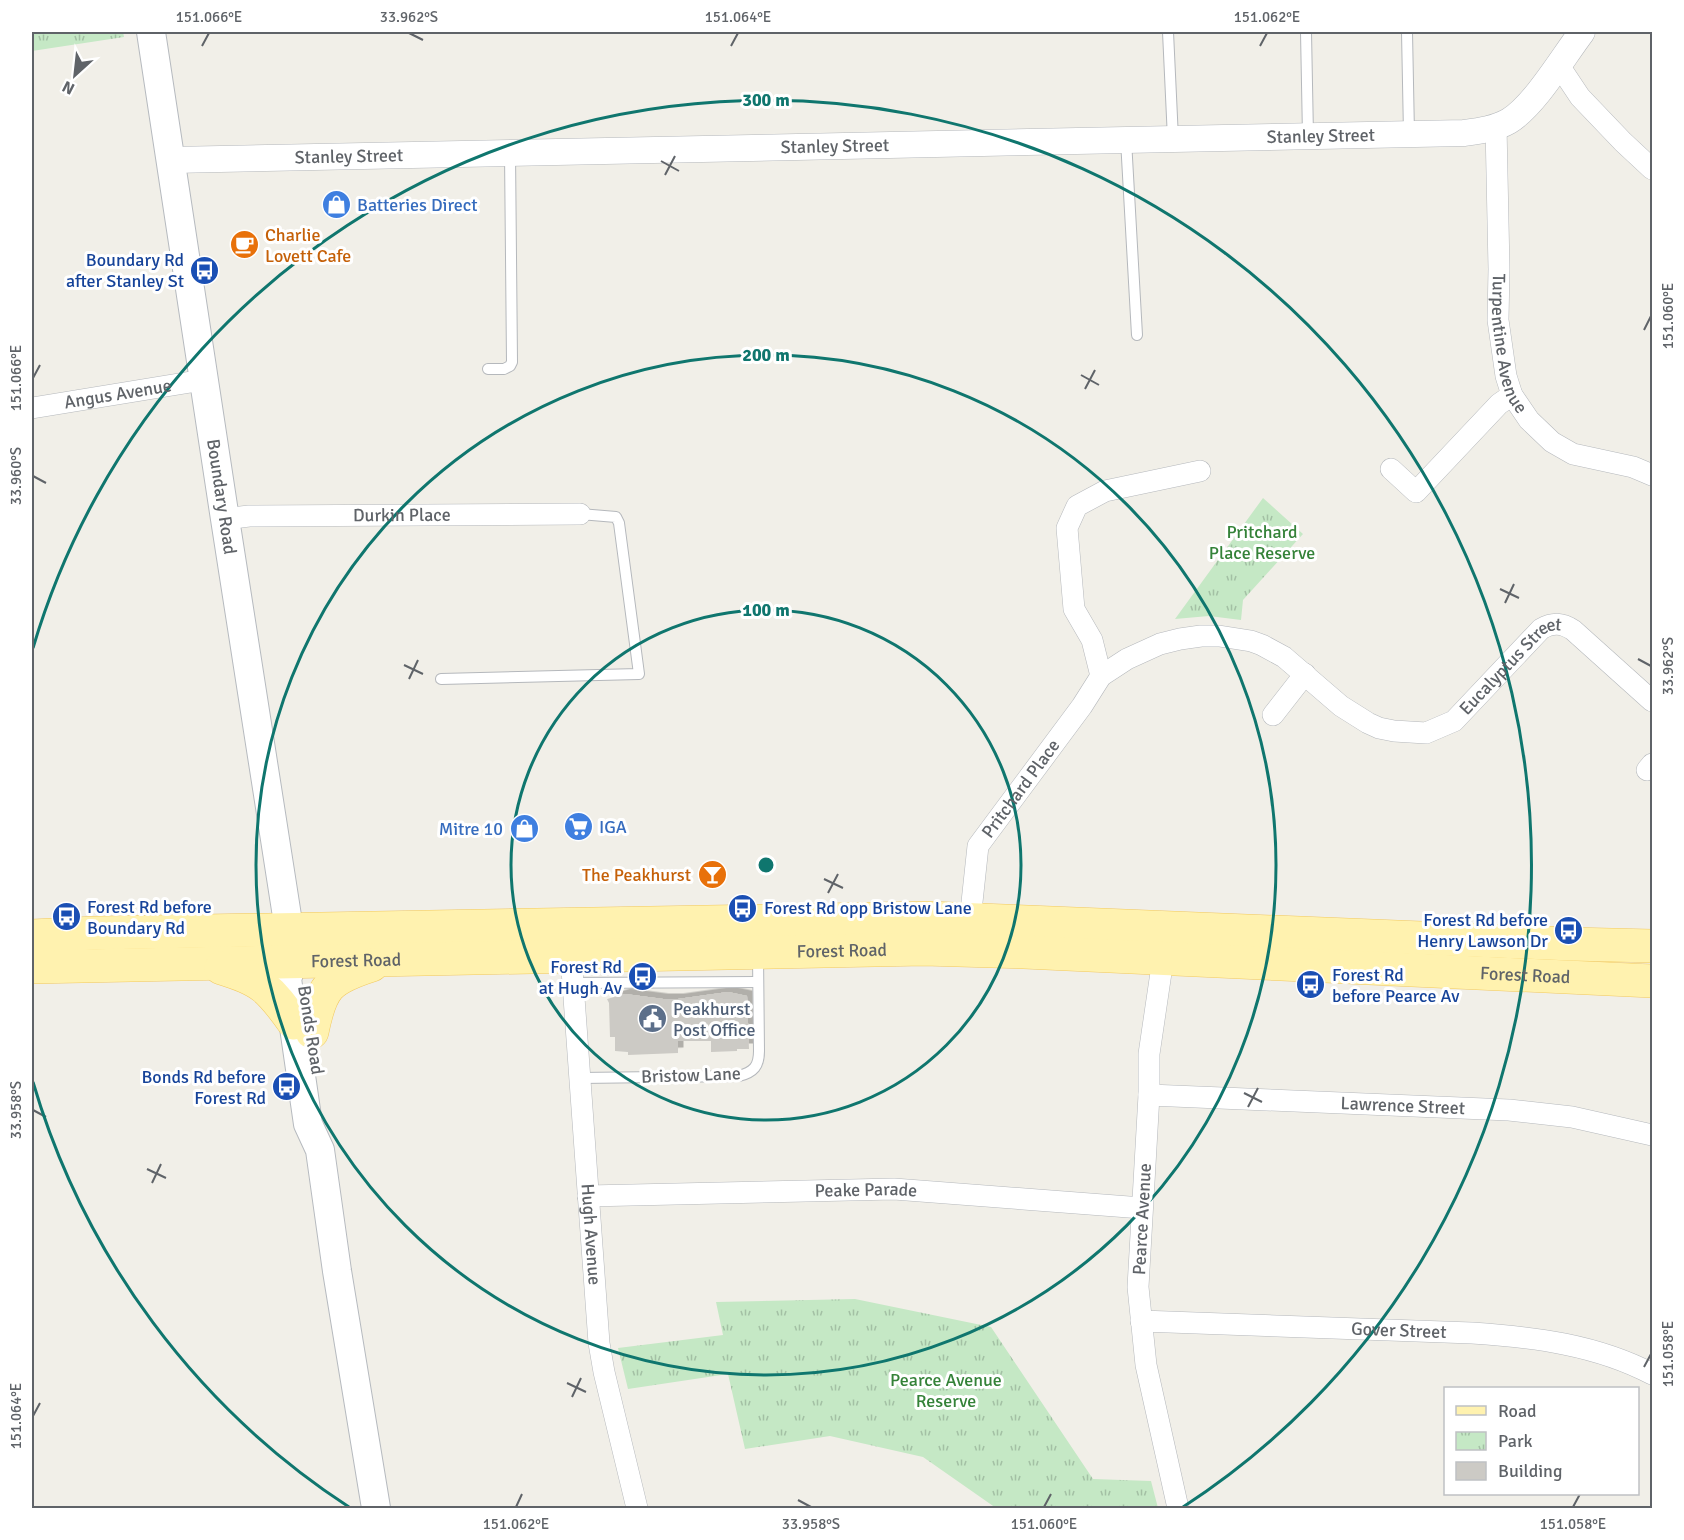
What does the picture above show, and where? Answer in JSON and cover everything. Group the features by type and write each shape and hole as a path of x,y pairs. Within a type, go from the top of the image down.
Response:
{"main road":[{"name":"Boundary Road","path":"151,32 293,962"},
{"name":"Forest Road","path":"32,936 858,918 969,934 1164,943 1653,981"},
{"name":"Forest Road","path":"32,967 391,959 572,969 758,967 901,949 969,934"},
{"name":"Forest Road","path":"1164,943 1653,946"},
{"path":"204,963 241,974 258,982 303,1028 335,980 351,972 391,959"},
{"name":"Bonds Road","path":"293,962 288,979 303,1028 308,1124 320,1150 376,1509"}],"street":[{"name":"Stanley Street","path":"172,160 1476,132 1506,122 1522,111 1536,96 1582,32"},
{"path":"1558,64 1580,97 1623,142 1653,169"},
{"name":"Turpentine Avenue","path":"1496,126 1498,320 1506,376 1512,395 1529,420 1552,442 1573,454 1633,467 1653,475"},
{"name":"Angus Avenue","path":"32,408 203,380"},
{"path":"1391,469 1416,492 1499,404 1512,395"},
{"path":"1101,676 1092,640 1074,609 1067,528 1077,506 1105,491 1200,471"},
{"name":"Durkin Place","path":"225,519 249,516 580,514"},
{"name":"Eucalyptus Street","path":"1454,721 1541,629 1557,624 1565,625 1573,630 1653,701"},
{"name":"Pritchard Place","path":"969,934 978,846 1082,706 1101,676 1143,651 1180,639 1201,636 1236,638 1262,645 1284,657 1341,706 1379,728 1426,733 1454,721"},
{"path":"1273,715 1305,674"},
{"name":"Pearce Avenue","path":"1164,943 1149,1054 1149,1095 1138,1287 1146,1365 1178,1509"},
{"name":"Hugh Avenue","path":"572,969 599,1343 637,1509"},
{"name":"Lawrence Street","path":"1149,1095 1519,1111 1602,1122 1653,1135"},
{"name":"Peake Parade","path":"588,1196 894,1189 1142,1208"},
{"name":"Gover Street","path":"1140,1321 1472,1333 1524,1337 1552,1341 1603,1354 1653,1374"}],"lane":[{"path":"1168,32 1173,139"},
{"path":"1306,32 1308,136"},
{"path":"1407,32 1409,134"},
{"path":"1126,140 1137,335"},
{"path":"488,369 504,369 512,362 510,153"},
{"path":"441,679 639,674 619,523 616,517 580,514"},
{"name":"Bristow Lane","path":"580,1078 740,1076 753,1071 759,1060 758,967"}],"green space":[{"path":"32,32 123,32 124,37 32,51"},
{"name":"Pritchard Place Reserve","path":"1263,498 1303,534 1243,600 1241,620 1209,616 1175,619"},
{"name":"Pearce Avenue Reserve","path":"855,1299 991,1327 1093,1479 1151,1481 1158,1508 996,1508 923,1457 830,1436 745,1449 728,1374 628,1389 618,1348 723,1335 716,1302"}],"building":[{"path":"728,992 747,996 749,1049 711,1052 711,1041 678,1041 678,1053 628,1055 628,1052 615,1051 615,1037 610,1037 607,999 625,994 678,999"}],"place":[{"name":"Batteries Direct","path":"336,205"},
{"name":"Charlie Lovett Cafe","path":"244,245"},
{"name":"Boundary Rd after Stanley St","path":"205,270"},
{"name":"IGA","path":"578,827"},
{"name":"Mitre 10","path":"524,829"},
{"name":"The Peakhurst","path":"712,875"},
{"name":"Forest Rd opp Bristow Lane","path":"743,908"},
{"name":"Forest Rd before Boundary Rd","path":"66,917"},
{"name":"Forest Rd before Henry Lawson Dr","path":"1569,930"},
{"name":"Forest Rd at Hugh Av","path":"643,977"},
{"name":"Forest Rd before Pearce Av","path":"1311,985"},
{"name":"Peakhurst Post Office","path":"652,1019"},
{"name":"Bonds Rd before Forest Rd","path":"287,1087"}]}
